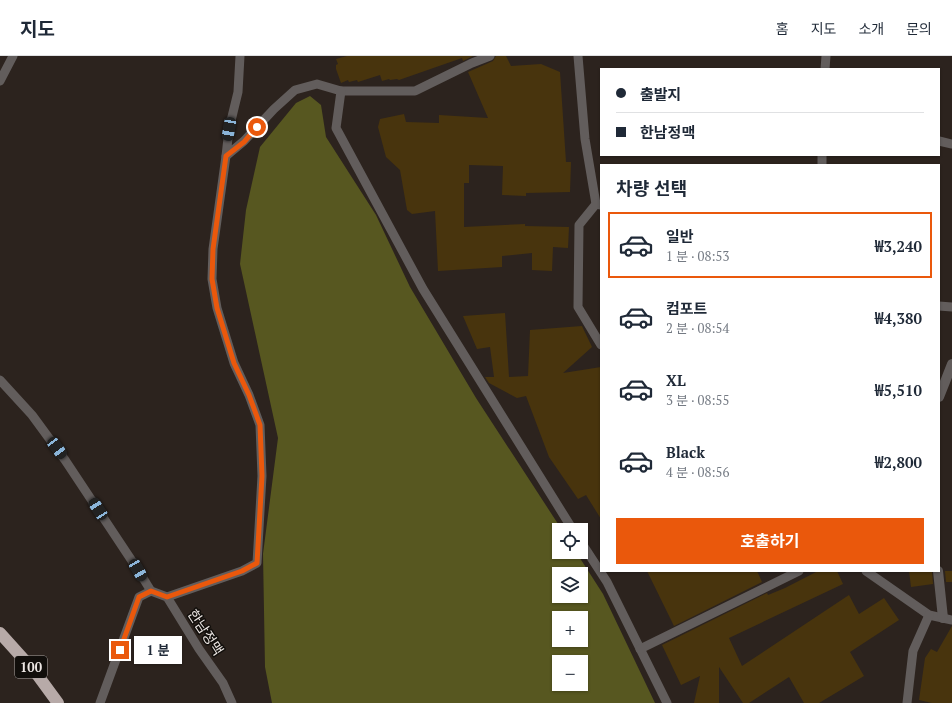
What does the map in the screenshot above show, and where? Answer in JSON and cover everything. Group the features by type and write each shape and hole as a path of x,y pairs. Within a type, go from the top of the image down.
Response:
{"highway":[{"name":"100","path":"0,633 36,673 58,703"}],"street":[{"path":"940,394 952,364"},
{"path":"938,572 947,619"}],"lane":[{"path":"0,81 13,56"},
{"path":"0,380 32,415 65,460 151,591 167,597 242,571 257,563 262,476 260,425 249,395 234,363 217,308 212,279 213,249 229,129 238,92 240,56"},
{"path":"226,156 244,142 274,109 295,90 316,84 341,91 415,91 472,63 490,56"},
{"path":"578,56 585,139 599,204 579,225 578,307 600,343"},
{"path":"825,68 826,56"},
{"path":"341,91 336,128 423,289 569,523"},
{"path":"940,141 952,144"},
{"path":"940,306 952,307"},
{"path":"588,553 600,571"},
{"path":"600,572 607,582 666,703"},
{"path":"640,649 797,572"},
{"path":"867,572 929,616 947,619"},
{"path":"100,703 139,597 151,591"},
{"name":"한남정맥","path":"167,597 199,649 224,683 232,703"},
{"path":"907,703 913,651 929,616"}],"shaded area":[{"path":"310,96 321,105 326,137 376,215 410,287 476,398 557,523 552,523 552,559 580,559 586,567 552,567 552,603 588,603 588,571 603,594 655,703 272,703 265,667 263,554 278,438 240,264 246,210 260,147 296,103"}],"building":[{"path":"347,56 473,56 463,61 462,58 399,80 389,79 382,81 380,75 358,82 357,80 349,82 348,80 341,83 336,69 336,65 338,64 336,59"},
{"path":"496,56 506,56 511,66 541,64 560,72 566,162 571,162 570,192 526,193 526,196 502,195 503,166 469,165 469,183 464,183 464,227 525,224 525,226 569,227 568,248 553,247 552,271 532,270 532,253 502,256 502,267 438,271 435,211 412,214 407,210 400,170 386,157 378,127 380,119 404,114 406,122 439,123 439,115 488,118 468,72 493,61"},
{"path":"505,313 509,377 528,376 530,330 582,326 592,347 563,373 600,367 600,517 586,495 578,499 549,457 526,396 517,398 489,383 485,377 494,377 490,347 477,349 463,316"},
{"path":"945,571 952,571 952,582 946,582"},
{"path":"647,572 757,572 762,582 674,626"},
{"path":"816,572 837,572 843,584 729,638 742,666 849,595 859,614 884,598 899,620 850,652 864,676 819,703 804,703 789,677 749,703 743,703 719,667 719,703 694,703 700,676 681,685 662,645 767,593 768,595"},
{"path":"909,572 932,572 933,584 911,587"},
{"path":"952,626 952,703 932,703 919,700 925,658 931,649 937,652"}],"route":[{"path":"120,650 139,597 151,591 167,597 242,571 257,563 262,476 260,425 249,395 234,363 217,308 212,279 213,249 226,156 244,142 257,127"}]}
